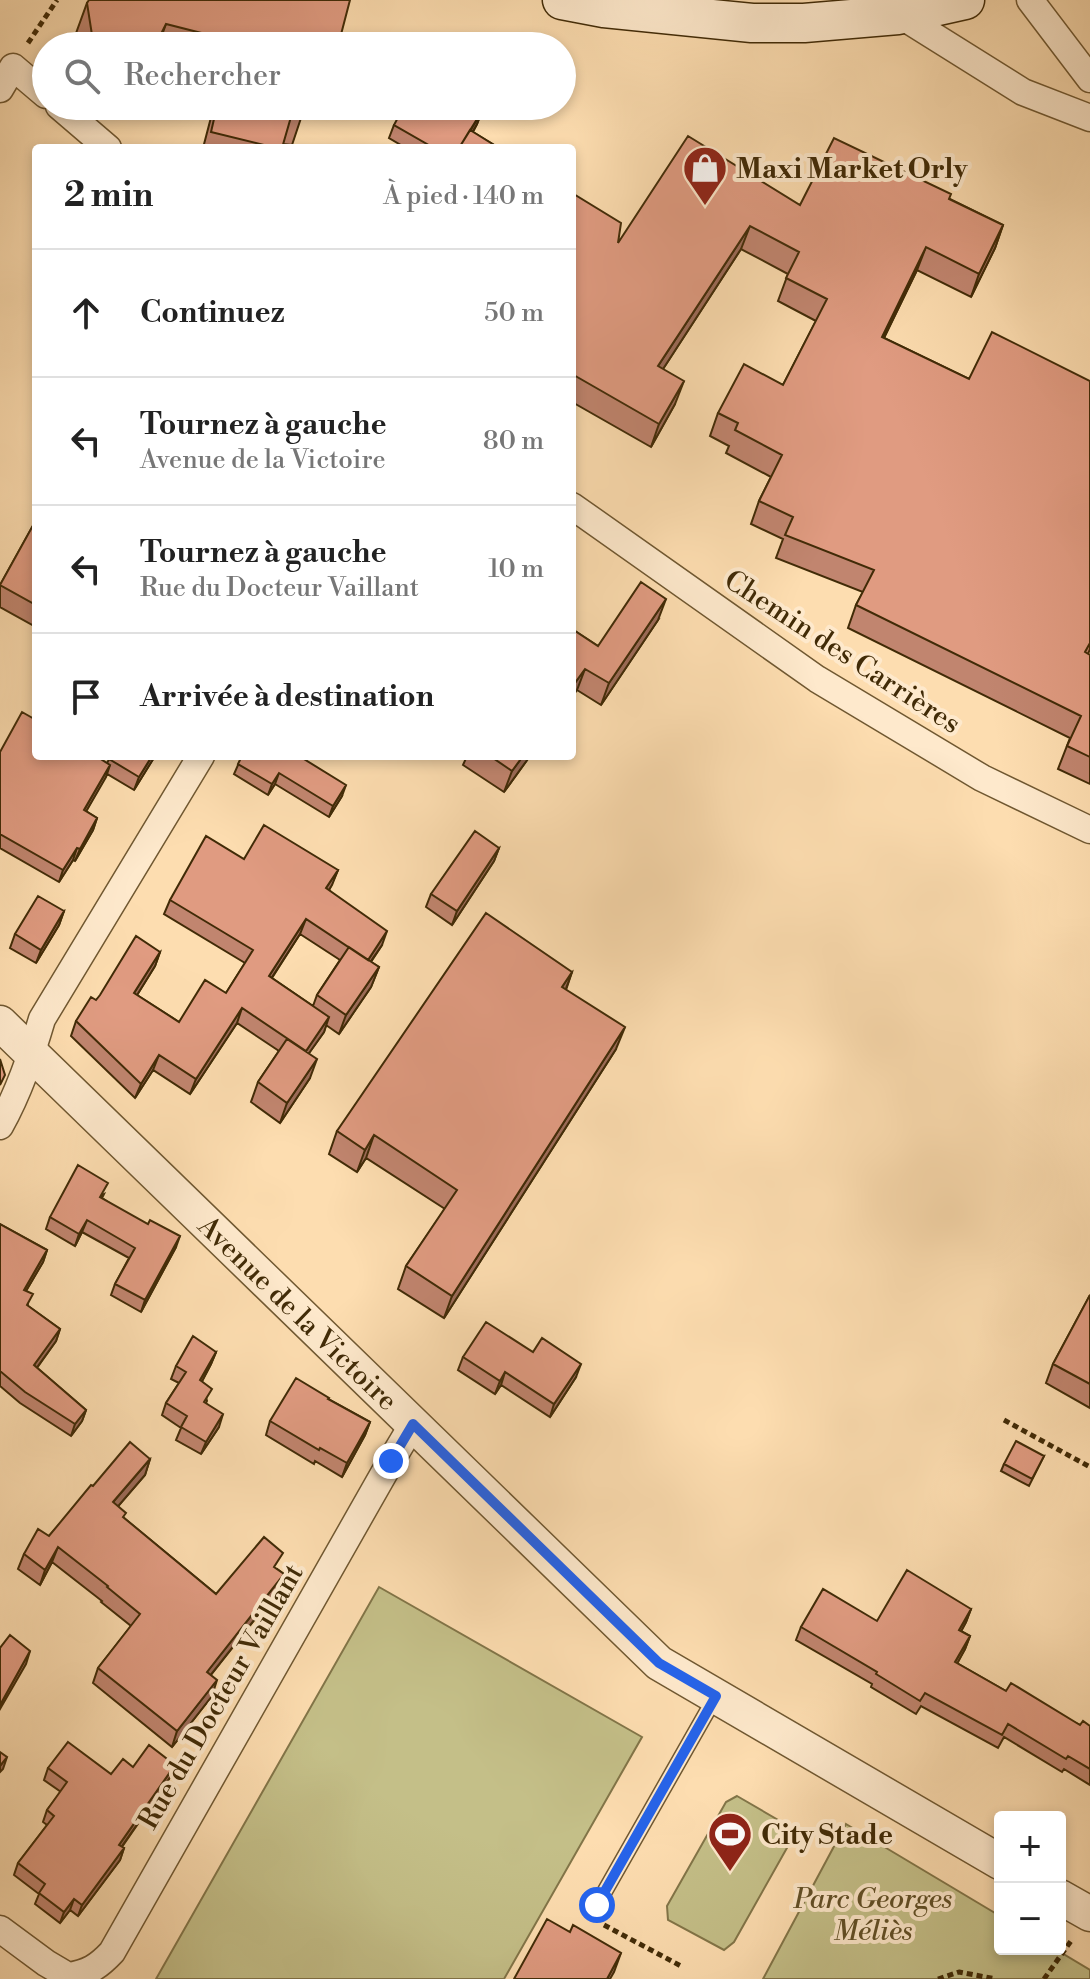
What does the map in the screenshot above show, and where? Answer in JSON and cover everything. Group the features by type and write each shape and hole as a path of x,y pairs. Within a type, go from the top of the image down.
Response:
{"main road":[{"path":"562,0 604,8 751,12 804,23 890,8 965,0"}],"street":[{"path":"1030,0 1090,79"},
{"path":"890,8 1023,92 1090,118"},
{"path":"6,78 32,89"},
{"path":"75,120 103,144"},
{"name":"Chemin des Carrières","path":"576,509 817,679 982,778 1090,830"},
{"path":"0,1126 13,1104 42,1019 199,760"},
{"name":"Avenue de la Victoire","path":"0,1023 659,1663 994,1858"},
{"name":"Rue du Docteur Vaillant","path":"68,1978 100,1965 112,1952 413,1424"},
{"path":"1066,1903 1085,1922"},
{"path":"0,1929 68,1978"}],"lane":[{"path":"597,1905 716,1696"}],"path":[{"path":"36,32 57,0"},
{"path":"6,78 32,38"},
{"path":"1004,1420 1090,1467"},
{"path":"597,1905 591,1918 681,1966"},
{"path":"1044,1979 1085,1922"},
{"path":"938,1979 959,1972 996,1979"}],"green space":[{"path":"379,1587 642,1737 504,1979 156,1979"},
{"name":"City Stade","path":"737,1796 792,1828 792,1839 734,1942 724,1950 668,1920 667,1906 726,1802"},
{"name":"Parc Georges Méliès","path":"846,1824 994,1912 994,1955 1065,1955 1090,1970 1090,1979 763,1979"}],"building":[{"path":"89,0 350,0 342,32 198,32 166,24 162,32 92,32"},
{"path":"214,120 290,120 283,144 260,144 211,132"},
{"path":"397,120 476,120 461,144 427,144 394,125"},
{"path":"470,130 493,144 461,144"},
{"path":"688,136 800,205 834,138 951,194 949,199 1003,225 979,274 926,247 882,337 969,379 992,332 1090,381 1090,643 1085,652 1090,655 1090,757 1067,746 1081,716 856,605 874,570 785,535 793,517 759,501 782,455 735,430 738,423 718,413 744,364 783,385 827,299 786,278 799,252 750,226 658,366 684,381 659,424 576,376 576,195 621,223 618,243"},
{"path":"32,527 32,603 0,585"},
{"path":"641,582 666,599 609,683 585,669 576,681 576,632 598,646"},
{"path":"22,712 32,718 32,760 102,760 110,765 84,810 97,818 80,849 77,848 63,870 0,834 0,752"},
{"path":"111,760 150,760 139,777"},
{"path":"240,760 305,760 346,785 333,806 279,773 272,784 238,764"},
{"path":"496,760 520,760 512,771"},
{"path":"264,825 338,870 326,888 387,931 368,960 306,919 269,976 329,1017 306,1051 242,1008 196,1079 159,1055 141,1084 76,1021 91,997 96,1000 100,995 136,936 160,952 134,993 179,1022 205,980 226,993 253,950 170,900 206,836 244,859"},
{"path":"475,831 499,848 457,911 431,894"},
{"path":"38,896 64,911 41,950 15,934"},
{"path":"486,913 572,972 562,987 625,1027 452,1296 406,1266 457,1190 374,1135 365,1150 337,1131"},
{"path":"349,947 379,967 346,1015 317,995"},
{"path":"287,1039 317,1059 287,1103 258,1082"},
{"path":"0,1059 5,1075 0,1085"},
{"path":"78,1165 108,1183 100,1197 148,1224 150,1220 180,1236 145,1300 115,1284 135,1248 87,1220 79,1234 50,1217"},
{"path":"0,1224 47,1250 24,1290 33,1294 27,1305 60,1329 34,1365 86,1410 75,1424 25,1392 0,1371"},
{"path":"1090,1295 1090,1384 1053,1364"},
{"path":"486,1322 533,1352 542,1338 581,1364 554,1404 505,1372 500,1381 463,1357"},
{"path":"193,1336 216,1352 200,1380 212,1389 204,1402 223,1414 206,1442 181,1427 187,1416 166,1403 186,1372 176,1366"},
{"path":"296,1378 370,1422 347,1463 270,1421"},
{"path":"1016,1441 1044,1456 1032,1479 1004,1464"},
{"path":"130,1442 150,1459 113,1502 126,1513 123,1517 216,1594 264,1537 283,1553 274,1567 284,1574 207,1672 217,1680 177,1731 98,1668 140,1614 58,1547 45,1570 24,1554 38,1529 49,1536"},
{"path":"907,1570 971,1609 959,1630 970,1636 955,1662 1006,1691 1011,1683 1080,1725 1083,1721 1090,1726 1090,1769 1068,1756 1066,1759 1008,1724 1002,1735 925,1693 920,1701 801,1627 823,1589 877,1621"},
{"path":"10,1635 30,1651 0,1705 0,1648"},
{"path":"68,1742 111,1774 123,1759 133,1767 149,1745 175,1765 119,1845 124,1848 82,1905 74,1899 64,1912 39,1893 45,1884 18,1863 54,1816 47,1810 67,1782 48,1768"},
{"path":"0,1752 7,1757 0,1766"},
{"path":"547,1919 570,1932 573,1925 621,1953 607,1979 514,1979"}],"place":[{"name":"Maxi Market Orly","path":"705,207"},
{"name":"City Stade","path":"730,1873"}],"route":[{"path":"391,1461 413,1424 659,1663 716,1696 597,1905"}]}
